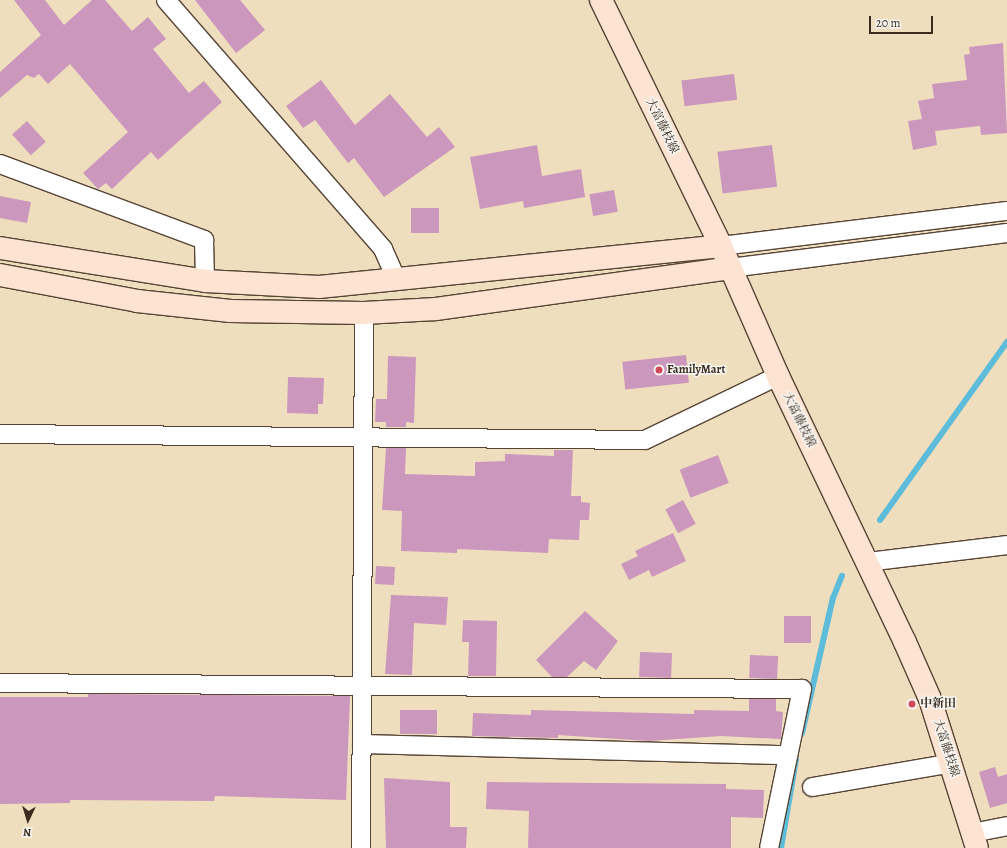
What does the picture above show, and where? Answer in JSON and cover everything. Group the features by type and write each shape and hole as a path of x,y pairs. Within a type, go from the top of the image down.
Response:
{"street":[{"path":"166,0 383,250 397,280"},
{"name":"大富藤枝線","path":"601,0 721,246 778,376 867,562 930,699 952,763 975,841"},
{"path":"0,164 204,240 205,282"},
{"path":"0,248 205,282 319,287 721,246 1007,211"},
{"path":"0,276 137,301 199,308 364,313 436,310 730,268 1007,233"},
{"path":"361,848 365,435 364,313"},
{"path":"0,434 365,435 645,440 778,376"},
{"path":"867,562 1007,545"},
{"path":"0,683 362,687 802,689 769,848"},
{"path":"362,744 788,755"},
{"path":"812,787 952,763"},
{"path":"975,841 1007,826"}],"building":[{"path":"14,0 45,0 64,25 92,0 105,0 132,31 148,17 166,39 153,49 189,93 204,81 222,102 158,160 151,152 112,189 106,183 98,189 83,173 128,132 70,64 48,84 39,74 34,78 27,75 0,98 0,72 41,35"},
{"path":"195,0 240,0 265,30 236,53"},
{"path":"1003,43 1007,133 981,135 980,126 935,131 937,145 913,150 908,121 922,119 918,101 934,98 932,84 967,80 964,55 970,54 969,47"},
{"path":"734,74 737,100 685,106 681,80"},
{"path":"321,80 355,125 390,94 427,137 439,127 455,147 384,197 354,158 348,163 315,120 303,128 286,106"},
{"path":"27,121 46,142 31,155 12,134"},
{"path":"537,145 542,176 581,169 585,197 524,208 523,201 480,209 470,157"},
{"path":"772,145 777,187 723,193 717,152"},
{"path":"614,190 618,212 593,216 589,194"},
{"path":"0,196 31,202 27,223 0,218"},
{"path":"411,208 439,208 439,233 411,233"},
{"path":"686,355 689,383 625,390 622,362"},
{"path":"388,356 416,357 414,423 406,422 406,427 386,427 386,422 375,422 376,399 387,399"},
{"path":"288,377 324,378 323,404 318,404 318,414 287,413"},
{"path":"386,448 406,448 405,474 475,476 475,462 505,461 505,454 554,456 554,450 573,450 571,496 581,496 581,502 590,503 589,520 580,520 579,540 549,539 548,553 457,549 457,553 401,551 402,511 382,510"},
{"path":"718,455 729,483 690,498 680,470"},
{"path":"683,500 696,524 678,533 665,509"},
{"path":"673,533 686,561 652,577 649,570 629,580 621,564 638,556 635,551"},
{"path":"376,566 395,567 394,585 375,584"},
{"path":"391,595 448,597 446,625 414,623 412,675 385,674"},
{"path":"585,611 618,641 596,670 584,661 567,677 552,677 536,660"},
{"path":"784,616 811,616 811,643 784,643"},
{"path":"463,620 497,621 496,676 468,676 469,642 462,642"},
{"path":"640,652 672,653 671,678 639,677"},
{"path":"750,655 778,656 777,679 749,678"},
{"path":"88,694 350,696 346,800 215,796 214,801 70,800 70,803 0,804 0,697 88,697"},
{"path":"749,699 776,699 776,711 783,712 781,739 721,736 649,741 558,735 558,738 472,736 473,713 531,715 531,710 694,714 694,710 749,711"},
{"path":"400,710 437,710 437,734 400,734"},
{"path":"995,767 998,777 1007,774 1007,803 990,808 979,772"},
{"path":"384,778 450,782 450,827 467,827 466,848 386,848"},
{"path":"487,782 726,784 726,789 764,790 763,818 731,817 731,848 528,848 529,811 486,809"}],"waterway":[{"path":"880,520 1007,342"},
{"path":"802,733 833,598 842,576"},
{"path":"781,848 796,759"}],"place":[{"name":"FamilyMart","path":"659,370"},
{"name":"中新田","path":"912,704"}]}
